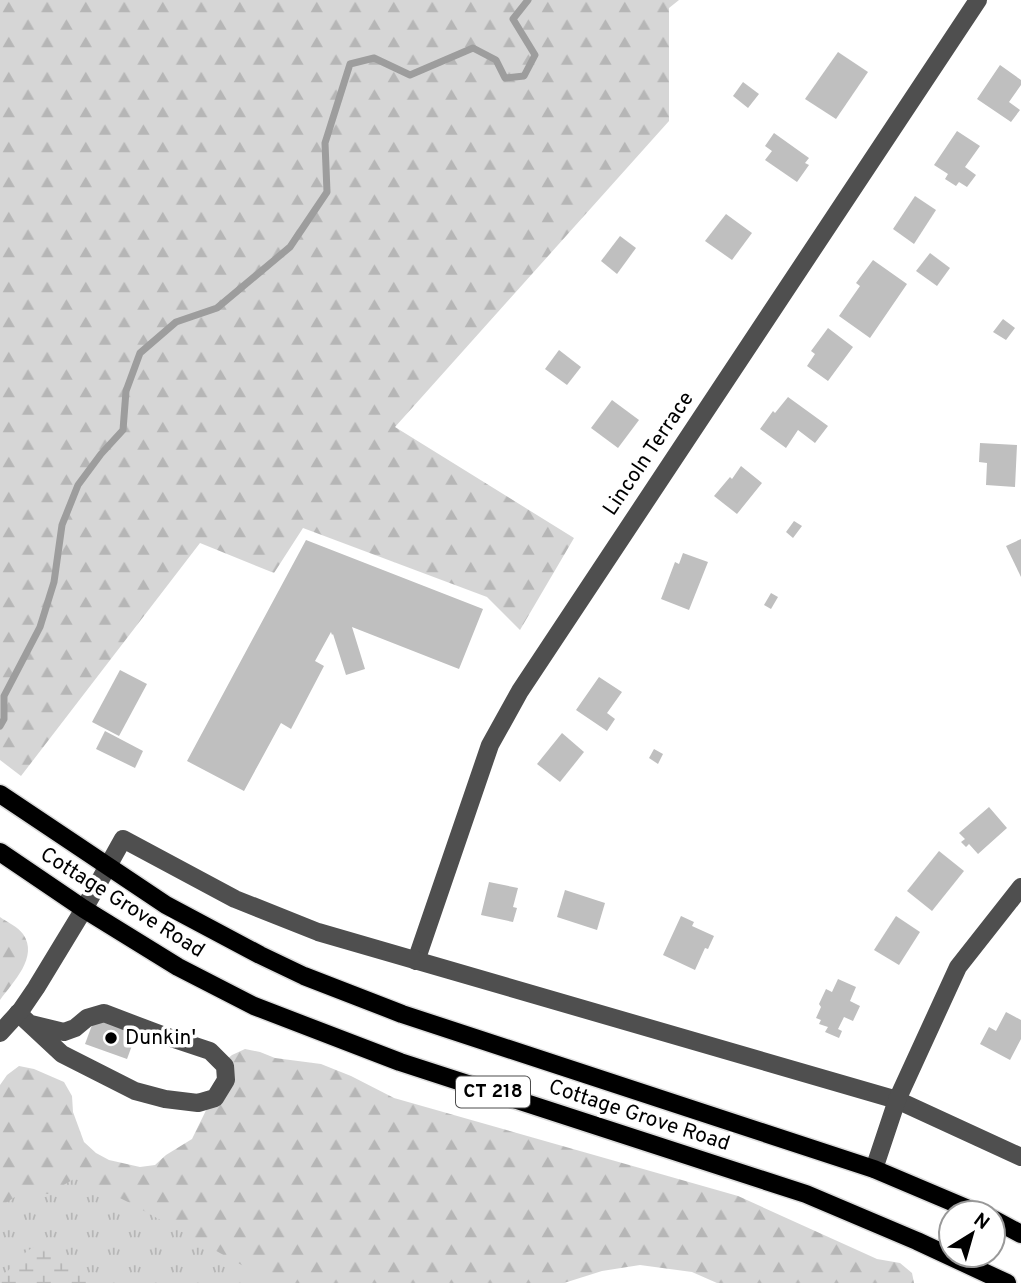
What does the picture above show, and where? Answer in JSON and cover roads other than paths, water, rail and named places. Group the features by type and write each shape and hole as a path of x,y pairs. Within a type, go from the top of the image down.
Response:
{"main road":[{"name":"Cottage Grove Road","path":"0,794 166,905 260,956 304,976 402,1014 874,1169 945,1199"},
{"name":"Cottage Grove Road","path":"0,852 177,967 254,1006 400,1062 806,1194 1007,1283"}],"street":[{"name":"Lincoln Terrace","path":"415,961 490,745 520,691 978,0"},
{"name":"Cottage Grove Road","path":"107,867 123,839 235,899 318,932 897,1100 1021,1157"},
{"path":"0,1033 25,1019 36,988 107,867"},
{"path":"874,1169 897,1100 958,967 1021,887"},
{"path":"104,1013 210,1051 225,1066 226,1080 215,1098 198,1102 165,1099 135,1091 62,1054 25,1019 64,1032 75,1028 87,1018 104,1013"}],"waterway":[{"path":"0,726 4,719 4,696 40,627 54,582 62,525 78,485 123,430 126,391 140,353 176,322 217,308 290,247 327,192 325,143 350,64 374,58 410,75 473,48 496,60 505,78 524,76 535,55 513,19 528,0"}],"place":[{"name":"Dunkin'","path":"111,1038"}]}
